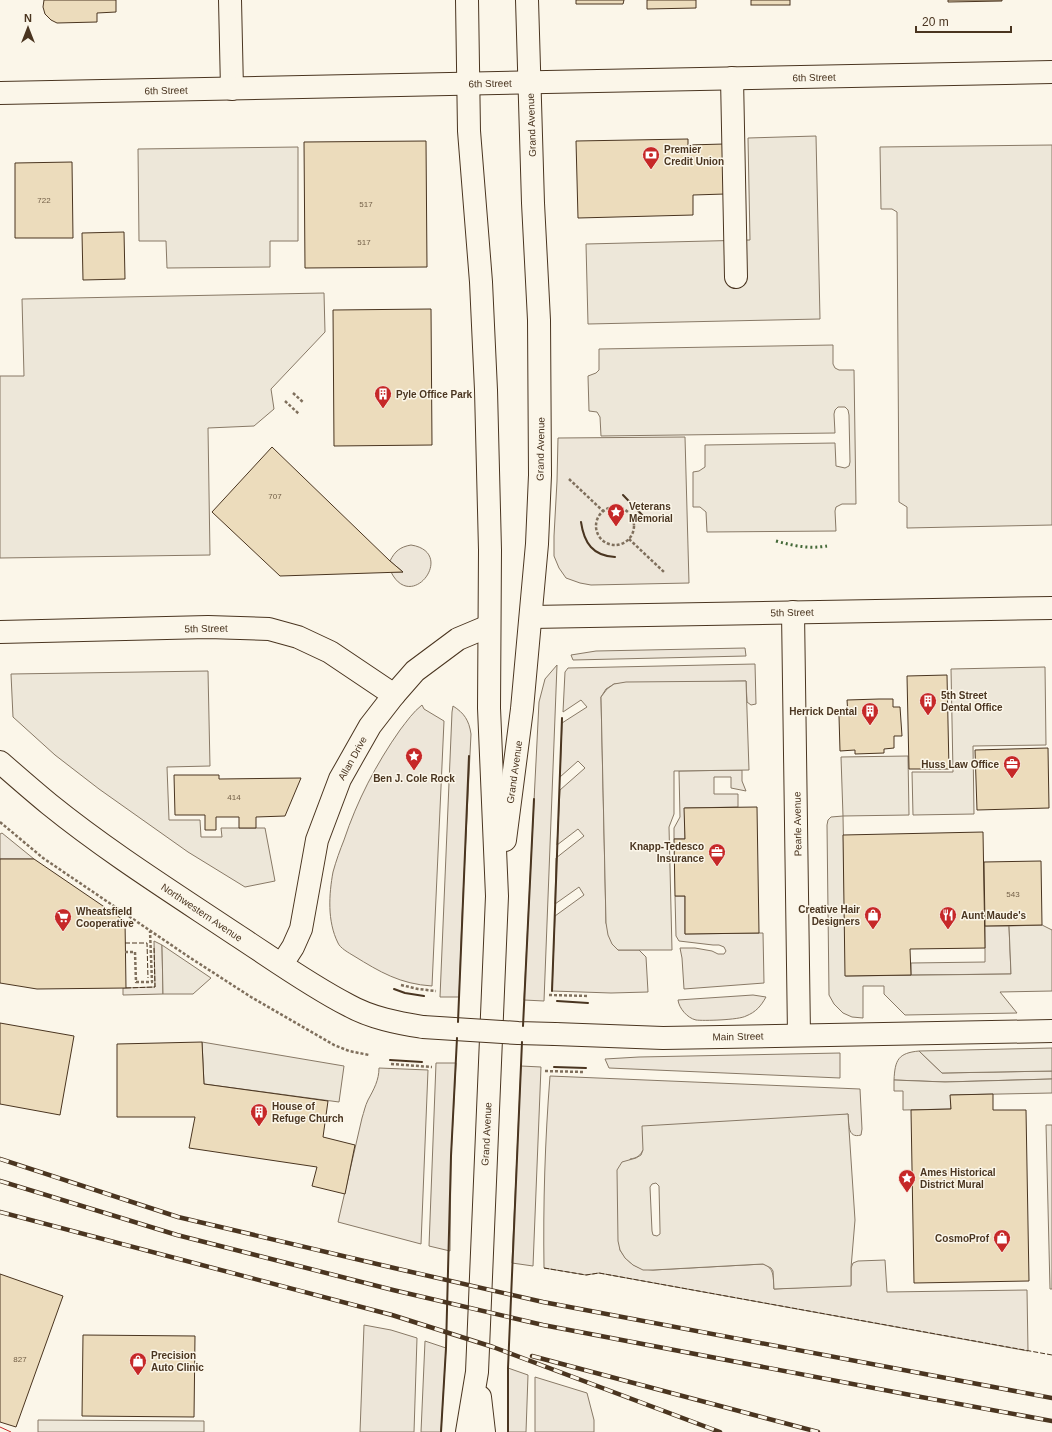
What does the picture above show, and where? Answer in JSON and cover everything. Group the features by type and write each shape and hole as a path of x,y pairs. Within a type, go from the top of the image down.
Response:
{"main road":[{"path":"230,0 232,88"},
{"name":"Grand Avenue","path":"466,1432 477,1372 497,896 489,708 490,550 486,390 481,282 470,131 467,0"},
{"name":"Grand Avenue","path":"497,896 522,709 531,617 540,475 541,370 527,0"},
{"name":"6th Street","path":"0,93 1052,72"},
{"path":"732,78 736,276"},
{"name":"5th Street","path":"531,617 1052,608"},
{"name":"Pearle Avenue","path":"793,612 799,1035"},
{"name":"Allan Drive","path":"282,964 293,947 301,928 317,840 340,779 370,726 415,671 458,639 489,626"},
{"name":"5th Street","path":"0,632 208,627 269,629 298,637 330,652 394,695"},
{"name":"Northwestern Avenue","path":"0,762 49,804 122,858 282,964 349,1006 388,1020 423,1027"},
{"name":"Main Street","path":"423,1027 510,1033 663,1038 1052,1031"},
{"name":"Grand Avenue","path":"477,1372 484,1432"}],"path":[{"path":"293,393 304,403"},
{"path":"285,401 299,414"},
{"path":"569,479 603,511"},
{"path":"615,507 621,508 631,515 634,527 633,533 629,539 612,545 601,539 597,534 596,522 603,511 608,508 615,507"},
{"path":"629,539 665,573"},
{"path":"0,822 43,858 150,931 252,997 305,1029 349,1051 369,1055"},
{"path":"126,952 135,952 136,982 152,982 150,931"},
{"path":"401,985 418,990 436,990"},
{"path":"549,995 589,996"},
{"path":"391,1064 432,1067"},
{"path":"545,1071 584,1072"}],"shaded area":[{"path":"816,136 820,319 588,324 586,244 750,240 748,138"},
{"path":"1052,145 1052,525 907,528 907,507 899,502 897,212 892,209 881,209 880,147"},
{"path":"298,147 298,241 270,241 270,267 167,268 166,241 139,241 138,149"},
{"path":"324,293 325,332 271,389 274,409 254,426 208,428 210,555 0,558 0,376 24,376 22,299"},
{"path":"833,345 833,364 835,368 839,370 854,370 856,504 842,504 836,507 836,531 707,532 706,512 700,507 693,507 693,472 699,471 705,467 705,445 835,443 836,466 845,468 849,466 850,462 849,415 848,410 845,407 838,407 835,410 835,433 601,436 600,417 597,412 589,411 588,376 599,370 599,349"},
{"path":"685,437 689,583 591,585 566,578 559,568 554,556 558,438"},
{"path":"411,545 424,550 430,558 430,568 426,577 419,584 409,586 400,583 391,572 403,572 390,561 398,550"},
{"path":"745,648 746,656 573,660 571,655 596,651"},
{"path":"755,664 756,704 751,705 747,702 746,681 614,684 606,689 601,697 606,923 618,950 639,950 646,957 648,992 611,993 552,991 555,916 584,895 579,887 555,904 556,858 584,836 578,829 557,845 560,790 585,768 578,761 560,777 562,723 587,707 581,700 563,712 565,672 568,668"},
{"path":"557,665 544,1001 524,1000 539,702 545,679"},
{"path":"1045,667 1046,745 973,746 974,814 913,815 912,772 953,772 951,669"},
{"path":"208,671 210,766 167,767 169,820 200,820 201,837 222,837 221,828 265,828 275,881 245,887 188,852 99,789 55,755 13,717 11,674"},
{"path":"746,681 749,770 674,771 674,814 669,827 672,950 618,950 612,944 608,935 606,923 601,697 607,689 614,684 626,682"},
{"path":"422,705 424,709 444,721 432,986 400,980 373,967 343,949 339,945 334,935 330,908 333,872 349,825 361,797 375,769 391,743 410,717"},
{"path":"453,706 465,717 471,734 459,997 440,997 452,712"},
{"path":"908,756 909,815 843,816 841,757"},
{"path":"742,770 742,781 746,791 731,788 731,777 714,777 714,794 738,794 738,807 685,808 685,839 674,839 674,828 680,817 679,771"},
{"path":"843,816 846,976 1011,974 1009,926 1042,925 1052,930 1052,991 1000,992 1017,1013 905,1015 884,994 884,986 863,986 863,1018 852,1017 843,1013 834,1004 829,995 827,825 828,820 831,817"},
{"path":"2,833 34,859 0,859 0,834"},
{"path":"675,896 685,896 685,934 763,933 764,983 684,989 680,948 695,948 712,951 718,954 724,954 726,951 724,947 719,945 679,941 676,936"},
{"path":"985,926 1009,926 1011,974 911,975 911,963 985,962"},
{"path":"154,941 162,945 163,994 123,995 123,988 155,987"},
{"path":"162,945 211,978 193,994 163,994"},
{"path":"753,995 766,997 755,1011 742,1017 721,1020 693,1019 684,1012 678,1000"},
{"path":"202,1042 344,1066 339,1102 204,1084"},
{"path":"1052,1048 1052,1071 942,1073 919,1051"},
{"path":"919,1051 942,1073 1052,1071 1052,1079 945,1082 894,1080 895,1067 899,1059 906,1054"},
{"path":"840,1053 840,1078 609,1068 605,1059 639,1057"},
{"path":"436,1063 456,1063 451,1156 450,1251 429,1246"},
{"path":"521,1066 541,1067 533,1266 512,1263"},
{"path":"379,1068 428,1070 421,1244 338,1222 362,1118 367,1102 377,1080"},
{"path":"550,1076 860,1089 861,1135 856,1136 851,1132 848,1114 643,1150 641,1154 630,1159 620,1250 630,1262 637,1267 653,1270 763,1264 770,1268 773,1277 774,1289 851,1285 851,1268 853,1263 858,1261 885,1260 887,1292 1027,1290 1028,1351 599,1273 586,1275 544,1268 545,1172"},
{"path":"1052,1079 1052,1093 951,1095 951,1109 903,1110 903,1091 894,1091 894,1080 945,1082"},
{"path":"848,1114 855,1220 851,1286 774,1289 773,1271 771,1268 763,1264 653,1270 643,1270 633,1265 625,1258 620,1250 618,1241 617,1170 622,1162 641,1155 643,1150 642,1126","holes":["656,1183 659,1186 660,1234 657,1236 653,1235 652,1231 650,1187 652,1184"]},
{"path":"1046,1125 1052,1125 1052,1289 1050,1289"},
{"path":"364,1325 391,1330 417,1338 414,1432 360,1432"},
{"path":"425,1341 446,1348 441,1432 421,1432"},
{"path":"508,1368 528,1375 526,1432 508,1432"},
{"path":"535,1377 587,1393 594,1420 594,1432 535,1432"},
{"path":"38,1420 204,1421 204,1432 38,1432"}],"building":[{"path":"44,0 116,0 116,12 97,13 97,22 57,23 45,14 43,7"},
{"path":"576,0 624,0 623,4 576,4"},
{"path":"647,0 696,0 696,8 647,9"},
{"path":"751,0 790,0 790,5 751,5"},
{"path":"948,0 1002,0 1002,1 948,2"},
{"name":"Premier Credit Union","path":"688,139 688,145 724,144 725,194 693,195 693,215 578,218 576,141"},
{"path":"426,141 427,267 305,268 304,142"},
{"path":"72,162 73,238 15,238 15,163"},
{"path":"124,232 125,279 83,280 82,233"},
{"name":"Pyle Office Park","path":"431,309 432,445 334,446 333,310"},
{"path":"272,447 403,572 280,576 212,512"},
{"name":"5th Street Dental Office","path":"947,675 949,769 909,769 907,676"},
{"name":"Herrick Dental","path":"893,699 893,707 900,707 902,736 894,736 894,748 884,749 884,753 855,754 855,750 840,751 839,716 848,715 847,700"},
{"name":"Huss Law Office","path":"1048,748 1049,808 977,810 975,750"},
{"path":"174,775 219,775 219,779 301,778 285,816 256,817 256,828 239,828 239,817 216,817 216,830 205,830 205,815 175,815"},
{"name":"Knapp-Tedesco Insurance","path":"757,807 759,933 685,934 685,896 675,896 674,839 685,839 684,808"},
{"path":"983,832 985,948 910,949 911,975 845,976 843,835"},
{"name":"Wheatsfield Cooperative","path":"0,859 34,859 125,921 126,988 37,989 0,983"},
{"path":"1041,861 1042,925 985,926 984,862"},
{"path":"0,1023 74,1036 60,1115 0,1104"},
{"name":"House of Refuge Church","path":"202,1042 204,1084 328,1101 323,1137 355,1145 345,1194 312,1186 317,1167 189,1148 195,1117 117,1117 117,1044"},
{"path":"993,1094 993,1110 1026,1110 1029,1281 914,1283 911,1110 951,1109 950,1095"},
{"path":"0,1274 63,1296 16,1427 0,1422"},
{"name":"Precision Auto Clinic","path":"83,1335 195,1336 194,1417 82,1416"}],"railway":[{"path":"0,1159 178,1217 543,1302 1052,1398"},
{"path":"0,1181 177,1235 393,1290 543,1325 1052,1421"},
{"path":"0,1212 392,1315 493,1347 720,1432"},
{"path":"532,1356 818,1432"}],"hedge":[{"path":"776,541 802,546 827,546"}],"fence":[{"path":"125,943 147,943 148,978"},
{"path":"126,988 155,987 154,947"},
{"path":"544,1268 586,1275 599,1273 1052,1355"}],"wall":[{"path":"623,495 646,519"},
{"path":"581,522 584,536 591,547 601,554 615,557"},
{"path":"552,991 562,718"},
{"path":"458,1022 469,756"},
{"path":"523,1026 534,799"},
{"path":"394,989 405,993 424,996"},
{"path":"557,1001 588,1003"},
{"path":"441,1432 446,1348 451,1156 457,1038"},
{"path":"508,1432 508,1368 522,1042"},
{"path":"390,1060 422,1062"},
{"path":"554,1067 586,1068"}],"power":[{"path":"0,1427 11,1432"}],"place":[{"name":"Premier Credit Union","path":"651,170"},
{"name":"Pyle Office Park","path":"383,409"},
{"name":"Veterans Memorial","path":"616,527"},
{"name":"5th Street Dental Office","path":"928,716"},
{"name":"Herrick Dental","path":"870,726"},
{"name":"Ben J. Cole Rock","path":"414,771"},
{"name":"Huss Law Office","path":"1012,779"},
{"name":"Knapp-Tedesco Insurance","path":"717,867"},
{"name":"Creative Hair Designers","path":"873,930"},
{"name":"Aunt Maude's","path":"948,930"},
{"name":"Wheatsfield Cooperative","path":"63,932"},
{"name":"House of Refuge Church","path":"259,1127"},
{"name":"Ames Historical District Mural","path":"907,1193"},
{"name":"CosmoProf","path":"1002,1253"},
{"name":"Precision Auto Clinic","path":"138,1376"}]}
